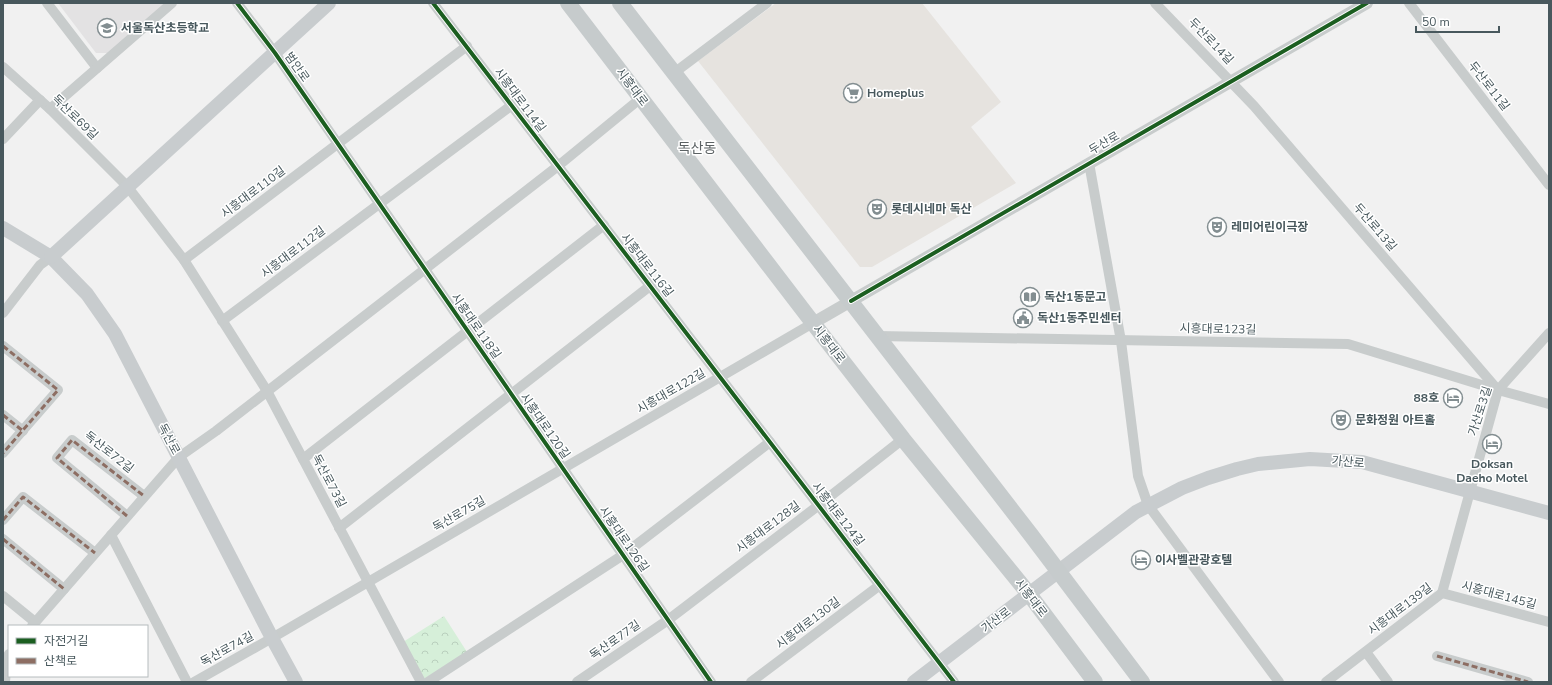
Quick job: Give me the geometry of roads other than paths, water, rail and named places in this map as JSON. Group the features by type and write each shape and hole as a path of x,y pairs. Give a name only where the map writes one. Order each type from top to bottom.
{"main road":[{"name":"범안로","path":"51,257 329,3"},
{"name":"시흥대로","path":"568,3 903,439 1029,594 1095,682"},
{"path":"620,3 851,301 1142,682"},
{"name":"독산로","path":"3,228 51,257 87,294 115,334 296,682"},
{"name":"가산로","path":"914,682 1136,512 1182,488 1237,469 1258,464 1310,459 1362,462 1549,512"}],"street":[{"path":"47,3 97,68"},
{"path":"50,109 172,3"},
{"name":"범안로","path":"237,3 275,52 338,144"},
{"path":"433,3 467,46"},
{"path":"674,73 767,3"},
{"name":"두산로14길","path":"1155,3 1232,81"},
{"name":"두산로","path":"813,323 1367,3"},
{"name":"두산로11길","path":"1409,3 1549,185"},
{"name":"시흥대로114길","path":"467,46 558,166"},
{"name":"시흥대로110길","path":"184,260 467,46"},
{"name":"독산로69길","path":"3,67 50,109 127,186"},
{"name":"두산로13길","path":"1232,81 1498,390"},
{"path":"3,596 34,624 179,457 216,431 558,166 641,98"},
{"path":"3,139 40,100"},
{"name":"시흥대로112길","path":"222,320 512,105"},
{"path":"338,144 425,269"},
{"name":"두산로","path":"1089,163 1121,341"},
{"name":"시흥대로116길","path":"558,166 721,377"},
{"path":"127,186 184,260"},
{"name":"시흥대로118길","path":"303,459 604,225"},
{"path":"3,313 40,265 51,257"},
{"name":"독산로73길","path":"184,260 267,391 368,582"},
{"name":"시흥대로118길","path":"425,269 511,394"},
{"name":"시흥대로120길","path":"339,528 650,286"},
{"name":"시흥대로122길","path":"563,469 813,323"},
{"name":"가산로3길","path":"1470,490 1498,390 1549,333"},
{"name":"시흥대로123길","path":"877,336 1348,344 1549,404"},
{"path":"1121,341 1138,476 1148,505 1279,682"},
{"path":"3,346 58,390 3,453"},
{"name":"시흥대로124길","path":"721,377 940,663"},
{"name":"시흥대로120길","path":"511,394 563,469"},
{"path":"3,415 23,431"},
{"name":"시흥대로128길","path":"668,620 903,439"},
{"name":"독산로72길","path":"127,516 57,458 72,440 144,496"},
{"name":"시흥대로126길","path":"428,682 623,555 770,442"},
{"name":"시흥대로126길","path":"563,469 668,620"},
{"name":"독산로75길","path":"272,638 563,469"},
{"name":"시흥대로139길","path":"1326,682 1442,594 1470,490"},
{"path":"3,520 23,497 95,553"},
{"path":"111,535 187,682"},
{"path":"3,539 64,589"},
{"path":"368,582 421,682"},
{"name":"시흥대로130길","path":"752,682 880,585"},
{"name":"시흥대로145길","path":"1442,594 1549,622"},
{"path":"668,620 711,682"},
{"name":"독산로77길","path":"577,682 668,620"},
{"name":"독산로74길","path":"194,682 272,638"},
{"path":"1366,652 1388,682"},
{"path":"5,682 8,656"},
{"path":"1437,656 1528,682"},
{"path":"940,663 954,682"}],"place":[{"name":"서울독산초등학교","path":"107,28"},
{"name":"Homeplus","path":"853,93"},
{"name":"롯데시네마 독산","path":"877,209"},
{"name":"레미어린이극장","path":"1217,227"},
{"name":"독산1동문고","path":"1030,297"},
{"name":"독산1동주민센터","path":"1023,318"},
{"name":"88호","path":"1453,398"},
{"name":"문화정원 아트홀","path":"1341,420"},
{"name":"Doksan Daeho Motel","path":"1492,444"},
{"name":"이사벨관광호텔","path":"1141,560"}],"district":[{"name":"독산동","path":"697,148"}]}
